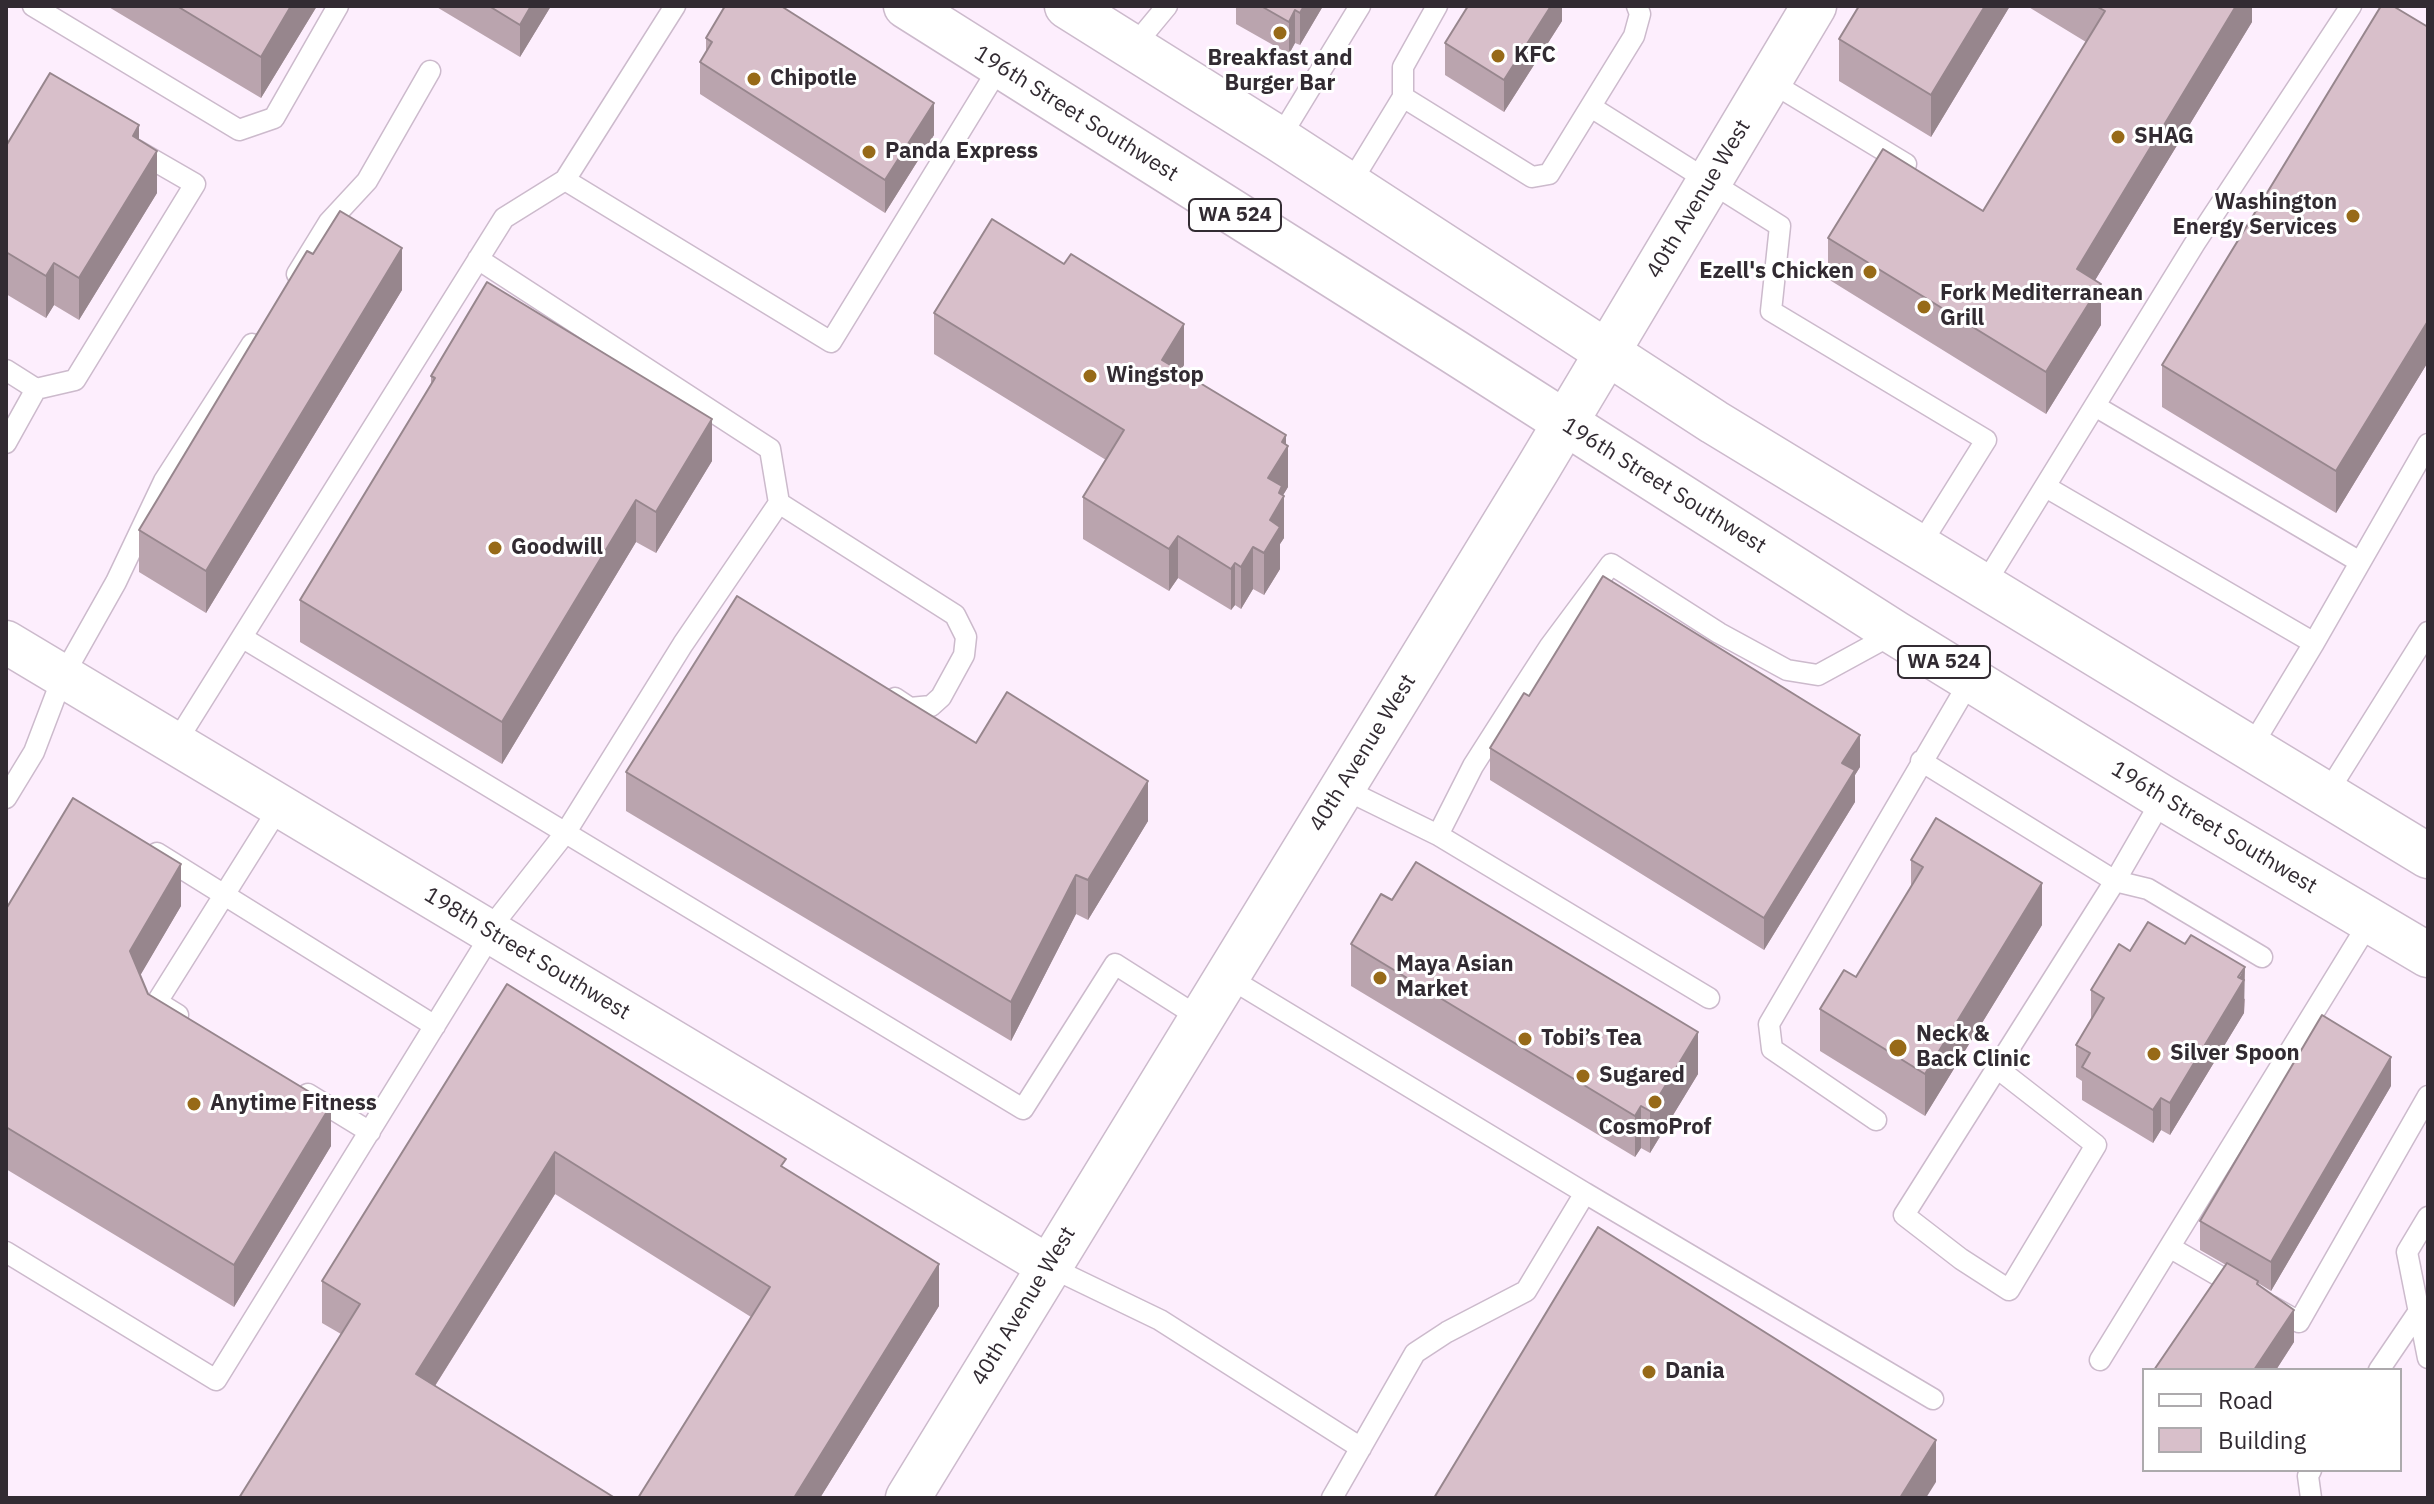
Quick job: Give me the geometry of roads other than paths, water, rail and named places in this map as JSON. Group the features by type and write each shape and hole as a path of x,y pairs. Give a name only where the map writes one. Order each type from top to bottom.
{"main road":[{"name":"196th Street Southwest","path":"906,6 1895,633 2163,798 2428,955"},
{"path":"1067,6 1350,184 1606,354 2428,856"},
{"name":"40th Avenue West","path":"908,1498 1565,423 1814,6"}],"street":[{"name":"198th Street Southwest","path":"6,642 1048,1266"}],"lane":[{"path":"33,6 239,130 274,118 338,6"},
{"path":"175,744 504,218 565,180 675,6"},
{"path":"1133,47 1167,6"},
{"path":"1279,139 1360,6"},
{"path":"1350,184 1403,97 1403,67 1437,6"},
{"path":"1403,97 1532,177 1549,174 1634,36 1640,14 1637,6"},
{"path":"1983,587 2195,243 2351,6"},
{"path":"565,180 831,342 1000,66"},
{"path":"288,287 329,222 367,181 430,71"},
{"path":"1769,81 1923,175"},
{"path":"1591,107 1780,226 1771,311 1986,440 1919,547"},
{"path":"6,370 36,389 75,380 195,184 118,140"},
{"path":"6,1252 216,1380 490,932 566,832 683,644 727,594 779,503 770,449 478,259"},
{"path":"6,798 34,752 63,676 116,582 164,481 263,326"},
{"path":"6,443 36,389"},
{"path":"2095,406 2360,562"},
{"path":"2250,749 2428,444"},
{"path":"2046,487 2314,643"},
{"path":"779,503 955,615 966,637 964,655 941,697 931,706 910,708 883,691"},
{"path":"1438,835 1473,766 1517,697 1550,646 1611,564 1719,633 1787,670 1818,675 1895,633"},
{"path":"2326,795 2428,632"},
{"path":"243,638 1023,1109 1115,964 1200,1018"},
{"path":"1876,1120 1772,1049 1769,1024 1971,679"},
{"path":"1921,761 2115,881 2148,889 2262,957"},
{"path":"1342,788 1438,835 1709,998"},
{"path":"1997,1068 2096,1145 2009,1290 1961,1259 1904,1215 2115,881 2163,798"},
{"path":"197,1026 157,1002 280,806"},
{"path":"135,839 435,1026"},
{"path":"2100,1360 2370,921"},
{"path":"1226,976 1933,1399"},
{"path":"290,1083 370,1132"},
{"path":"2171,1248 2299,1322 2428,1096"},
{"path":"1332,1498 1415,1353 1447,1332 1526,1291 1585,1193"},
{"path":"2428,1217 2407,1252 2428,1358"},
{"path":"1048,1266 1160,1320 1361,1448"},
{"path":"2380,1368 2419,1311"},
{"path":"2310,1472 2311,1498"}],"place":[{"name":"Breakfast and Burger Bar","path":"1280,33"},
{"name":"KFC","path":"1498,56"},
{"name":"Chipotle","path":"754,79"},
{"name":"SHAG","path":"2118,137"},
{"name":"Panda Express","path":"869,152"},
{"name":"Washington Energy Services","path":"2353,216"},
{"name":"Ezell's Chicken","path":"1870,272"},
{"name":"Fork Mediterranean Grill","path":"1924,307"},
{"name":"Wingstop","path":"1090,376"},
{"name":"Goodwill","path":"495,548"},
{"name":"Maya Asian Market","path":"1380,978"},
{"name":"Tobi’s Tea","path":"1525,1039"},
{"name":"Neck & Back Clinic","path":"1898,1048"},
{"name":"Silver Spoon","path":"2154,1054"},
{"name":"Sugared","path":"1583,1076"},
{"name":"CosmoProf","path":"1655,1102"},
{"name":"Anytime Fitness","path":"194,1104"},
{"name":"Dania","path":"1649,1372"}]}
